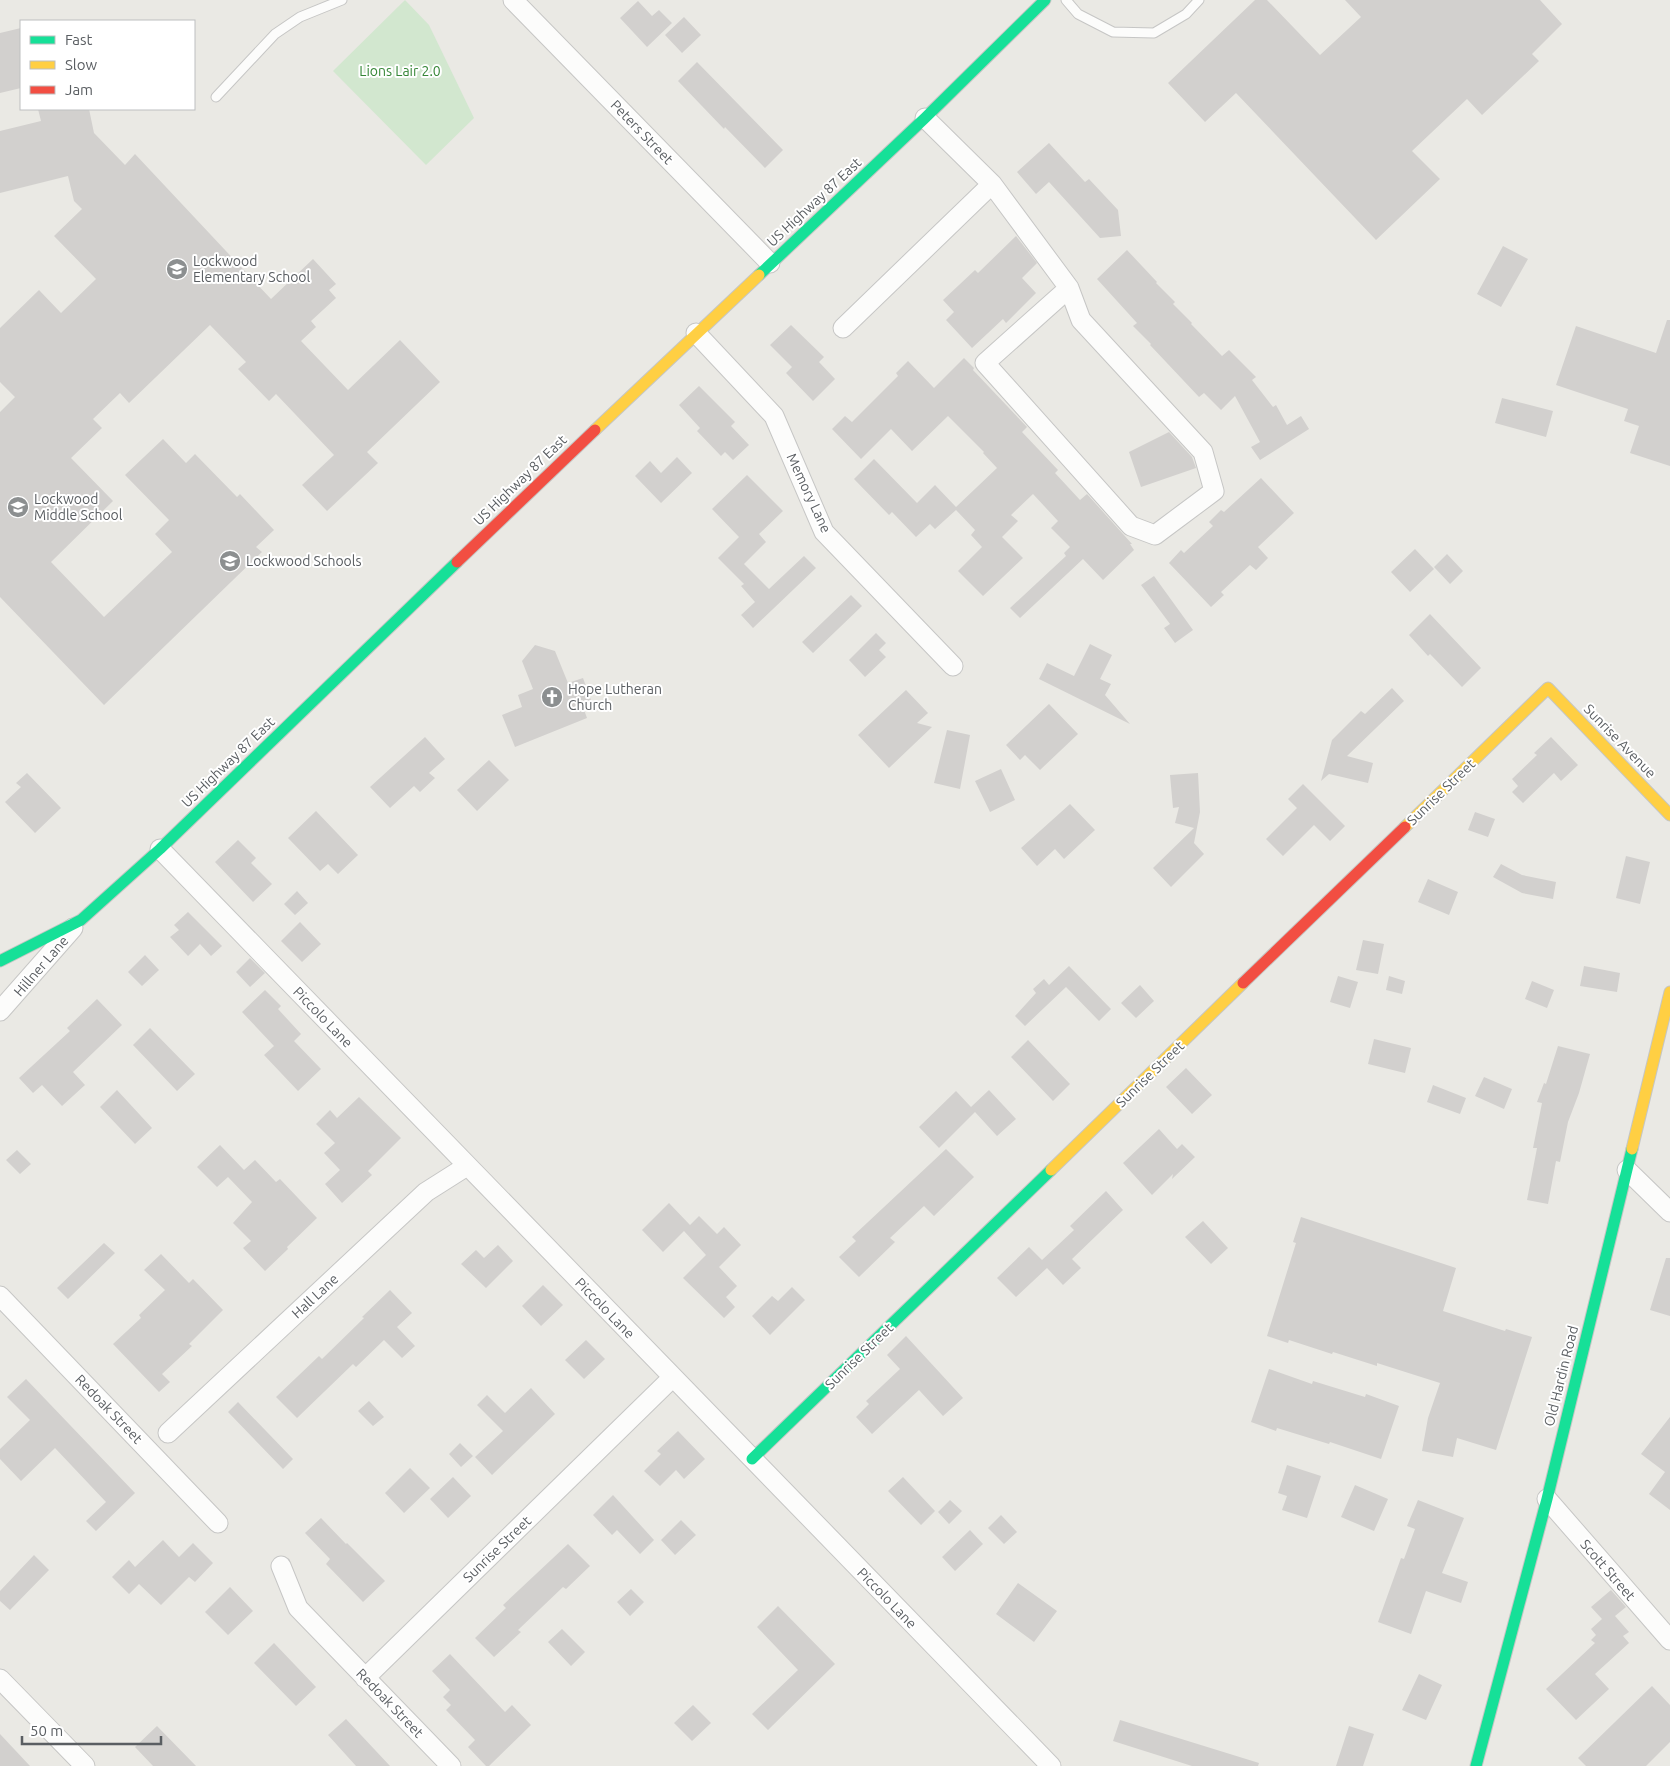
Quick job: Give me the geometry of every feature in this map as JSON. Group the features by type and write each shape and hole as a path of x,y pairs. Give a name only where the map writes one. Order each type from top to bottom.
{"street":[{"name":"Peters Street","path":"514,0 770,263"},
{"name":"US Highway 87 East","path":"0,961 81,920 160,849 524,497 925,118 1045,0"},
{"path":"925,118 992,184 1069,288 1081,320 1203,452 1214,492 1155,535 1131,526 985,363 1069,288"},
{"path":"843,328 992,184"},
{"name":"Memory Lane","path":"696,334 774,416 824,532 953,666"},
{"name":"Sunrise Avenue","path":"1548,688 1670,815"},
{"name":"Sunrise Street","path":"752,1459 1548,688"},
{"name":"Piccolo Lane","path":"160,849 1051,1766"},
{"name":"Hillner Lane","path":"0,1011 81,920"},
{"name":"Old Hardin Road","path":"1476,1766 1547,1499 1670,992"},
{"name":"Hall Lane","path":"168,1433 426,1192 467,1166"},
{"path":"1626,1170 1670,1212"},
{"name":"Redoak Street","path":"0,1296 218,1523"},
{"name":"Sunrise Street","path":"365,1678 673,1377"},
{"name":"Scott Street","path":"1547,1499 1670,1640"},
{"name":"Redoak Street","path":"281,1566 298,1608 451,1766"},
{"path":"0,1679 85,1766"}],"lane":[{"path":"216,97 275,34 300,17 342,0"},
{"path":"1066,0 1078,14 1113,32 1154,32 1186,14 1198,0"}],"green space":[{"name":"Lions Lair 2.0","path":"405,0 429,25 474,118 426,165 333,71"}],"building":[{"path":"1255,0 1267,0 1320,55 1361,17 1345,0 1540,0 1562,24 1532,54 1539,61 1482,115 1467,99 1412,151 1440,179 1376,240 1236,93 1205,122 1168,83"},
{"path":"638,1 652,16 659,10 672,23 647,47 620,18"},
{"path":"684,17 701,35 682,53 665,35"},
{"path":"20,28 20,88 0,93 0,33"},
{"path":"697,62 783,150 765,168 678,81"},
{"path":"38,110 89,110 94,133 125,165 135,154 271,299 313,259 336,284 329,290 336,298 311,321 316,327 301,341 348,390 400,340 440,382 367,452 378,463 327,511 302,485 334,455 276,394 269,401 238,369 246,362 210,325 129,403 120,393 93,419 102,428 71,458 113,501 51,562 104,617 172,552 155,534 169,520 125,475 163,439 186,463 195,454 237,497 240,494 274,530 256,547 262,552 104,705 0,597 0,412 15,397 0,382 0,328 39,290 61,313 96,279 54,236 82,209 74,201 68,176 0,193 0,131 41,121"},
{"path":"1049,143 1085,182 1089,179 1118,210 1121,236 1100,238 1049,182 1036,194 1017,172"},
{"path":"1016,236 1037,263 1022,278 1036,293 1006,323 1003,319 972,348 946,320 954,312 943,300 975,270 978,273"},
{"path":"1503,246 1528,259 1501,307 1477,294"},
{"path":"1127,250 1175,302 1173,304 1222,356 1229,350 1256,377 1252,380 1273,407 1276,405 1287,425 1301,416 1309,429 1260,460 1251,447 1260,442 1235,396 1221,410 1204,393 1199,397 1133,326 1137,323 1097,279"},
{"path":"1667,320 1670,320 1670,466 1630,453 1639,426 1624,421 1628,409 1556,385 1576,326 1656,353"},
{"path":"791,325 824,357 819,362 835,379 813,401 786,373 792,367 770,345"},
{"path":"964,358 1027,427 1022,432 1058,470 1055,473 1080,500 1087,494 1132,544 1130,544 1134,550 1103,580 1083,559 1020,618 1010,608 1066,556 1064,553 1070,547 1051,528 1058,521 1033,494 1011,515 1018,521 1002,537 1023,558 983,596 958,571 982,547 971,535 975,530 956,510 935,529 930,524 916,537 892,512 889,515 854,479 874,459 917,503 935,485 956,507 997,468 984,452 948,416 912,451 891,429 861,459 832,429 845,416 852,422 898,376 896,373 908,361 934,388"},
{"path":"699,386 735,422 731,426 749,445 733,460 725,452 721,456 697,431 700,428 679,405"},
{"path":"1502,398 1553,411 1546,437 1495,423"},
{"path":"1169,432 1192,457 1196,468 1141,487 1129,452"},
{"path":"677,457 692,473 661,503 635,476 650,461 661,473"},
{"path":"747,475 783,511 759,534 766,542 744,564 769,589 804,556 816,568 753,628 741,615 755,602 741,586 744,584 718,558 739,537 712,509"},
{"path":"1261,478 1294,513 1258,547 1268,558 1256,570 1250,565 1221,592 1224,595 1211,607 1169,563 1181,550 1184,553 1213,526 1209,522 1221,510 1224,512"},
{"path":"1415,549 1434,569 1410,592 1391,572"},
{"path":"1447,554 1463,571 1450,584 1434,567"},
{"path":"1154,576 1193,630 1175,643 1164,628 1170,624 1141,585"},
{"path":"851,595 862,606 813,653 802,642"},
{"path":"1430,614 1481,668 1462,687 1430,654 1428,656 1409,635"},
{"path":"876,633 886,643 879,650 886,657 865,677 849,660"},
{"path":"1090,644 1112,655 1100,679 1111,684 1105,695 1130,724 1039,679 1047,663 1074,676"},
{"path":"535,645 555,651 568,683 583,678 592,703 583,707 587,718 515,747 502,715 522,707 518,695 533,689 522,661"},
{"path":"1392,688 1404,701 1347,756 1373,763 1368,783 1329,774 1321,781 1332,740 1361,711 1365,714"},
{"path":"906,690 928,713 917,723 932,727 889,768 858,735"},
{"path":"1049,704 1078,734 1040,770 1025,755 1020,760 1006,745"},
{"path":"947,730 970,735 960,789 934,783"},
{"path":"425,737 445,759 429,773 435,778 420,792 414,786 390,808 370,787"},
{"path":"1551,737 1578,765 1561,781 1554,773 1523,803 1512,792 1518,786 1512,779 1537,755 1534,753"},
{"path":"489,760 509,780 477,811 457,790"},
{"path":"1001,769 1015,800 990,812 975,781"},
{"path":"27,773 61,808 35,833 5,802 21,787 16,783"},
{"path":"1198,773 1200,812 1194,843 1204,854 1171,887 1153,868 1194,828 1175,823 1179,807 1173,808 1170,775"},
{"path":"1303,784 1345,826 1330,841 1314,825 1283,856 1266,839 1297,808 1288,799"},
{"path":"1070,804 1095,830 1064,859 1055,849 1037,866 1021,848"},
{"path":"316,811 358,855 338,874 328,864 320,871 288,838"},
{"path":"1475,812 1495,819 1488,837 1468,830"},
{"path":"238,840 256,858 251,863 272,884 253,902 215,862"},
{"path":"1626,856 1650,862 1640,904 1616,898"},
{"path":"1501,864 1522,875 1556,882 1553,899 1522,893 1493,877"},
{"path":"1428,879 1458,892 1449,915 1418,902"},
{"path":"297,891 308,903 295,915 284,904"},
{"path":"188,912 222,946 211,956 200,944 188,956 170,937 179,930 174,925"},
{"path":"300,922 321,944 302,962 281,941"},
{"path":"1363,940 1384,944 1378,974 1356,970"},
{"path":"145,955 159,970 142,986 128,972"},
{"path":"250,958 265,973 250,987 236,972"},
{"path":"1069,966 1111,1009 1099,1021 1066,987 1025,1026 1015,1016 1036,993 1033,989 1044,979 1049,985"},
{"path":"1584,966 1620,973 1617,992 1580,986"},
{"path":"1338,976 1358,982 1350,1008 1330,1002"},
{"path":"1389,976 1405,981 1402,994 1386,990"},
{"path":"1532,981 1554,990 1547,1008 1525,999"},
{"path":"1140,985 1154,1001 1136,1018 1121,1003"},
{"path":"265,990 281,1006 278,1009 301,1034 294,1041 321,1069 298,1091 264,1055 274,1046 242,1012"},
{"path":"97,999 122,1025 73,1072 85,1085 62,1106 42,1085 33,1093 19,1078 70,1031 67,1028"},
{"path":"150,1028 195,1074 177,1091 133,1045"},
{"path":"1374,1039 1411,1048 1405,1073 1368,1064"},
{"path":"1028,1040 1070,1084 1053,1101 1011,1057"},
{"path":"1558,1046 1590,1054 1579,1093 1568,1122 1560,1162 1556,1161 1548,1204 1527,1200 1537,1148 1533,1148 1542,1103 1537,1102 1544,1083 1546,1084"},
{"path":"1186,1068 1212,1095 1192,1114 1166,1087"},
{"path":"1484,1077 1512,1089 1504,1109 1475,1096"},
{"path":"1433,1085 1466,1098 1460,1114 1427,1102"},
{"path":"117,1090 152,1128 135,1144 100,1107"},
{"path":"989,1090 1016,1119 997,1136 975,1112 939,1148 919,1127 956,1091 971,1107"},
{"path":"359,1097 401,1138 368,1171 372,1175 342,1203 325,1184 340,1170 324,1153 335,1143 316,1124 330,1110 337,1118"},
{"path":"1159,1129 1177,1149 1182,1144 1195,1157 1172,1179 1173,1174 1152,1195 1123,1163"},
{"path":"220,1145 244,1170 255,1160 276,1182 280,1179 317,1218 265,1271 243,1248 251,1241 233,1223 252,1202 228,1177 217,1187 197,1167"},
{"path":"946,1149 974,1177 934,1216 924,1206 890,1238 895,1242 859,1277 839,1257 856,1241 852,1237"},
{"path":"17,1150 31,1164 20,1174 6,1160"},
{"path":"1106,1191 1123,1210 1072,1259 1081,1268 1063,1285 1047,1268 1016,1297 997,1278 1029,1247 1042,1260 1074,1230 1070,1226"},
{"path":"669,1203 690,1225 699,1216 717,1234 724,1227 741,1245 719,1267 737,1286 726,1297 735,1307 724,1318 683,1278 706,1255 684,1231 663,1252 642,1230"},
{"path":"1301,1217 1456,1268 1443,1311 1505,1331 1506,1329 1532,1337 1496,1450 1457,1438 1453,1457 1422,1451 1428,1418 1440,1383 1377,1363 1377,1366 1289,1340 1288,1343 1267,1336 1296,1243 1293,1242"},
{"path":"1203,1221 1228,1248 1211,1264 1185,1237"},
{"path":"104,1243 115,1253 68,1299 57,1288"},
{"path":"498,1245 513,1261 486,1288 461,1264 476,1250 484,1258"},
{"path":"161,1254 189,1283 193,1279 223,1310 189,1344 192,1346 162,1374 170,1382 159,1392 113,1344 141,1318 139,1315 165,1290 144,1270"},
{"path":"1666,1258 1670,1258 1670,1316 1650,1310"},
{"path":"543,1285 563,1305 541,1326 522,1306"},
{"path":"792,1287 805,1300 770,1335 752,1316 772,1296 778,1301"},
{"path":"390,1290 412,1313 397,1327 415,1346 402,1358 384,1340 356,1367 353,1364 297,1418 276,1397 319,1356 322,1359"},
{"path":"906,1336 963,1398 943,1416 919,1390 872,1434 856,1417 869,1404 866,1401 900,1369 887,1355"},
{"path":"586,1340 605,1359 584,1379 565,1360"},
{"path":"1269,1369 1312,1384 1313,1381 1365,1397 1366,1394 1399,1406 1381,1459 1330,1442 1329,1444 1277,1428 1276,1431 1251,1422"},
{"path":"26,1379 135,1493 96,1531 86,1521 106,1502 55,1448 21,1481 0,1459 0,1449 30,1420 7,1397"},
{"path":"531,1388 555,1414 492,1475 475,1457 503,1431 477,1405 487,1395 505,1413"},
{"path":"369,1401 384,1417 373,1426 358,1411"},
{"path":"238,1402 293,1459 283,1469 228,1412"},
{"path":"1670,1417 1670,1510 1649,1494 1665,1472 1641,1454"},
{"path":"678,1431 705,1459 684,1479 676,1470 660,1486 644,1471 661,1454 657,1451"},
{"path":"460,1443 473,1456 461,1467 449,1454"},
{"path":"1287,1465 1321,1476 1307,1518 1282,1510 1287,1496 1278,1493"},
{"path":"410,1468 430,1488 404,1513 385,1493"},
{"path":"453,1477 471,1496 448,1518 430,1499"},
{"path":"903,1477 935,1511 921,1525 888,1491"},
{"path":"1355,1485 1388,1499 1374,1531 1341,1517"},
{"path":"613,1495 654,1540 640,1554 617,1530 612,1535 593,1515"},
{"path":"950,1500 962,1511 949,1524 938,1512"},
{"path":"1418,1500 1464,1518 1442,1573 1468,1582 1461,1603 1426,1591 1411,1634 1378,1622 1401,1558 1404,1559 1415,1529 1407,1526"},
{"path":"1001,1515 1017,1532 1004,1544 988,1528"},
{"path":"321,1518 385,1581 363,1602 326,1564 330,1559 305,1533"},
{"path":"681,1520 696,1535 675,1555 661,1540"},
{"path":"970,1530 983,1544 955,1571 942,1557"},
{"path":"163,1540 179,1557 193,1543 213,1563 195,1582 189,1577 161,1605 139,1584 129,1594 112,1577 129,1560 135,1567"},
{"path":"568,1544 590,1566 566,1589 563,1587 518,1630 521,1632 494,1657 475,1638 506,1608 503,1605"},
{"path":"34,1555 49,1570 10,1610 0,1601 0,1591"},
{"path":"1018,1583 1057,1611 1034,1642 996,1614"},
{"path":"230,1587 253,1611 228,1635 205,1612"},
{"path":"631,1589 644,1602 630,1616 617,1602"},
{"path":"1611,1590 1626,1607 1615,1616 1629,1632 1623,1636 1629,1643 1595,1674 1609,1689 1576,1720 1546,1689 1595,1643 1591,1640 1596,1635 1591,1629 1602,1619 1591,1607"},
{"path":"778,1606 835,1664 768,1730 752,1714 798,1670 757,1627"},
{"path":"562,1629 585,1652 571,1666 548,1642"},
{"path":"274,1643 316,1687 296,1706 254,1663"},
{"path":"450,1654 505,1712 512,1705 531,1725 489,1766 486,1766 468,1747 475,1740 446,1710 451,1705 443,1697 450,1690 432,1671"},
{"path":"1419,1674 1442,1685 1426,1720 1402,1710"},
{"path":"1652,1686 1670,1705 1670,1742 1646,1766 1586,1766 1578,1758"},
{"path":"693,1705 711,1723 692,1741 674,1723"},
{"path":"346,1719 390,1766 356,1766 328,1735"},
{"path":"1120,1720 1259,1763 1258,1766 1192,1766 1113,1741"},
{"path":"157,1726 196,1766 153,1766 135,1747"},
{"path":"1349,1726 1374,1734 1363,1766 1336,1766"},
{"path":"0,1734 30,1766 0,1766"}],"traffic: fast":[{"path":"759,275 925,118 1045,0"},
{"path":"0,961 81,920 160,849 457,562"},
{"path":"1476,1766 1547,1499 1632,1149"},
{"path":"752,1459 1051,1170"}],"traffic: slow":[{"path":"595,430 759,275"},
{"path":"1405,827 1548,688 1670,815"},
{"path":"1051,1170 1243,983"},
{"path":"1632,1149 1670,992"}],"traffic: jam":[{"path":"457,562 595,430"},
{"path":"1243,983 1405,827"}],"place":[{"name":"Lockwood Elementary School","path":"177,269"},
{"name":"Lockwood Middle School","path":"18,507"},
{"name":"Lockwood Schools","path":"230,561"},
{"name":"Hope Lutheran Church","path":"552,697"}]}
